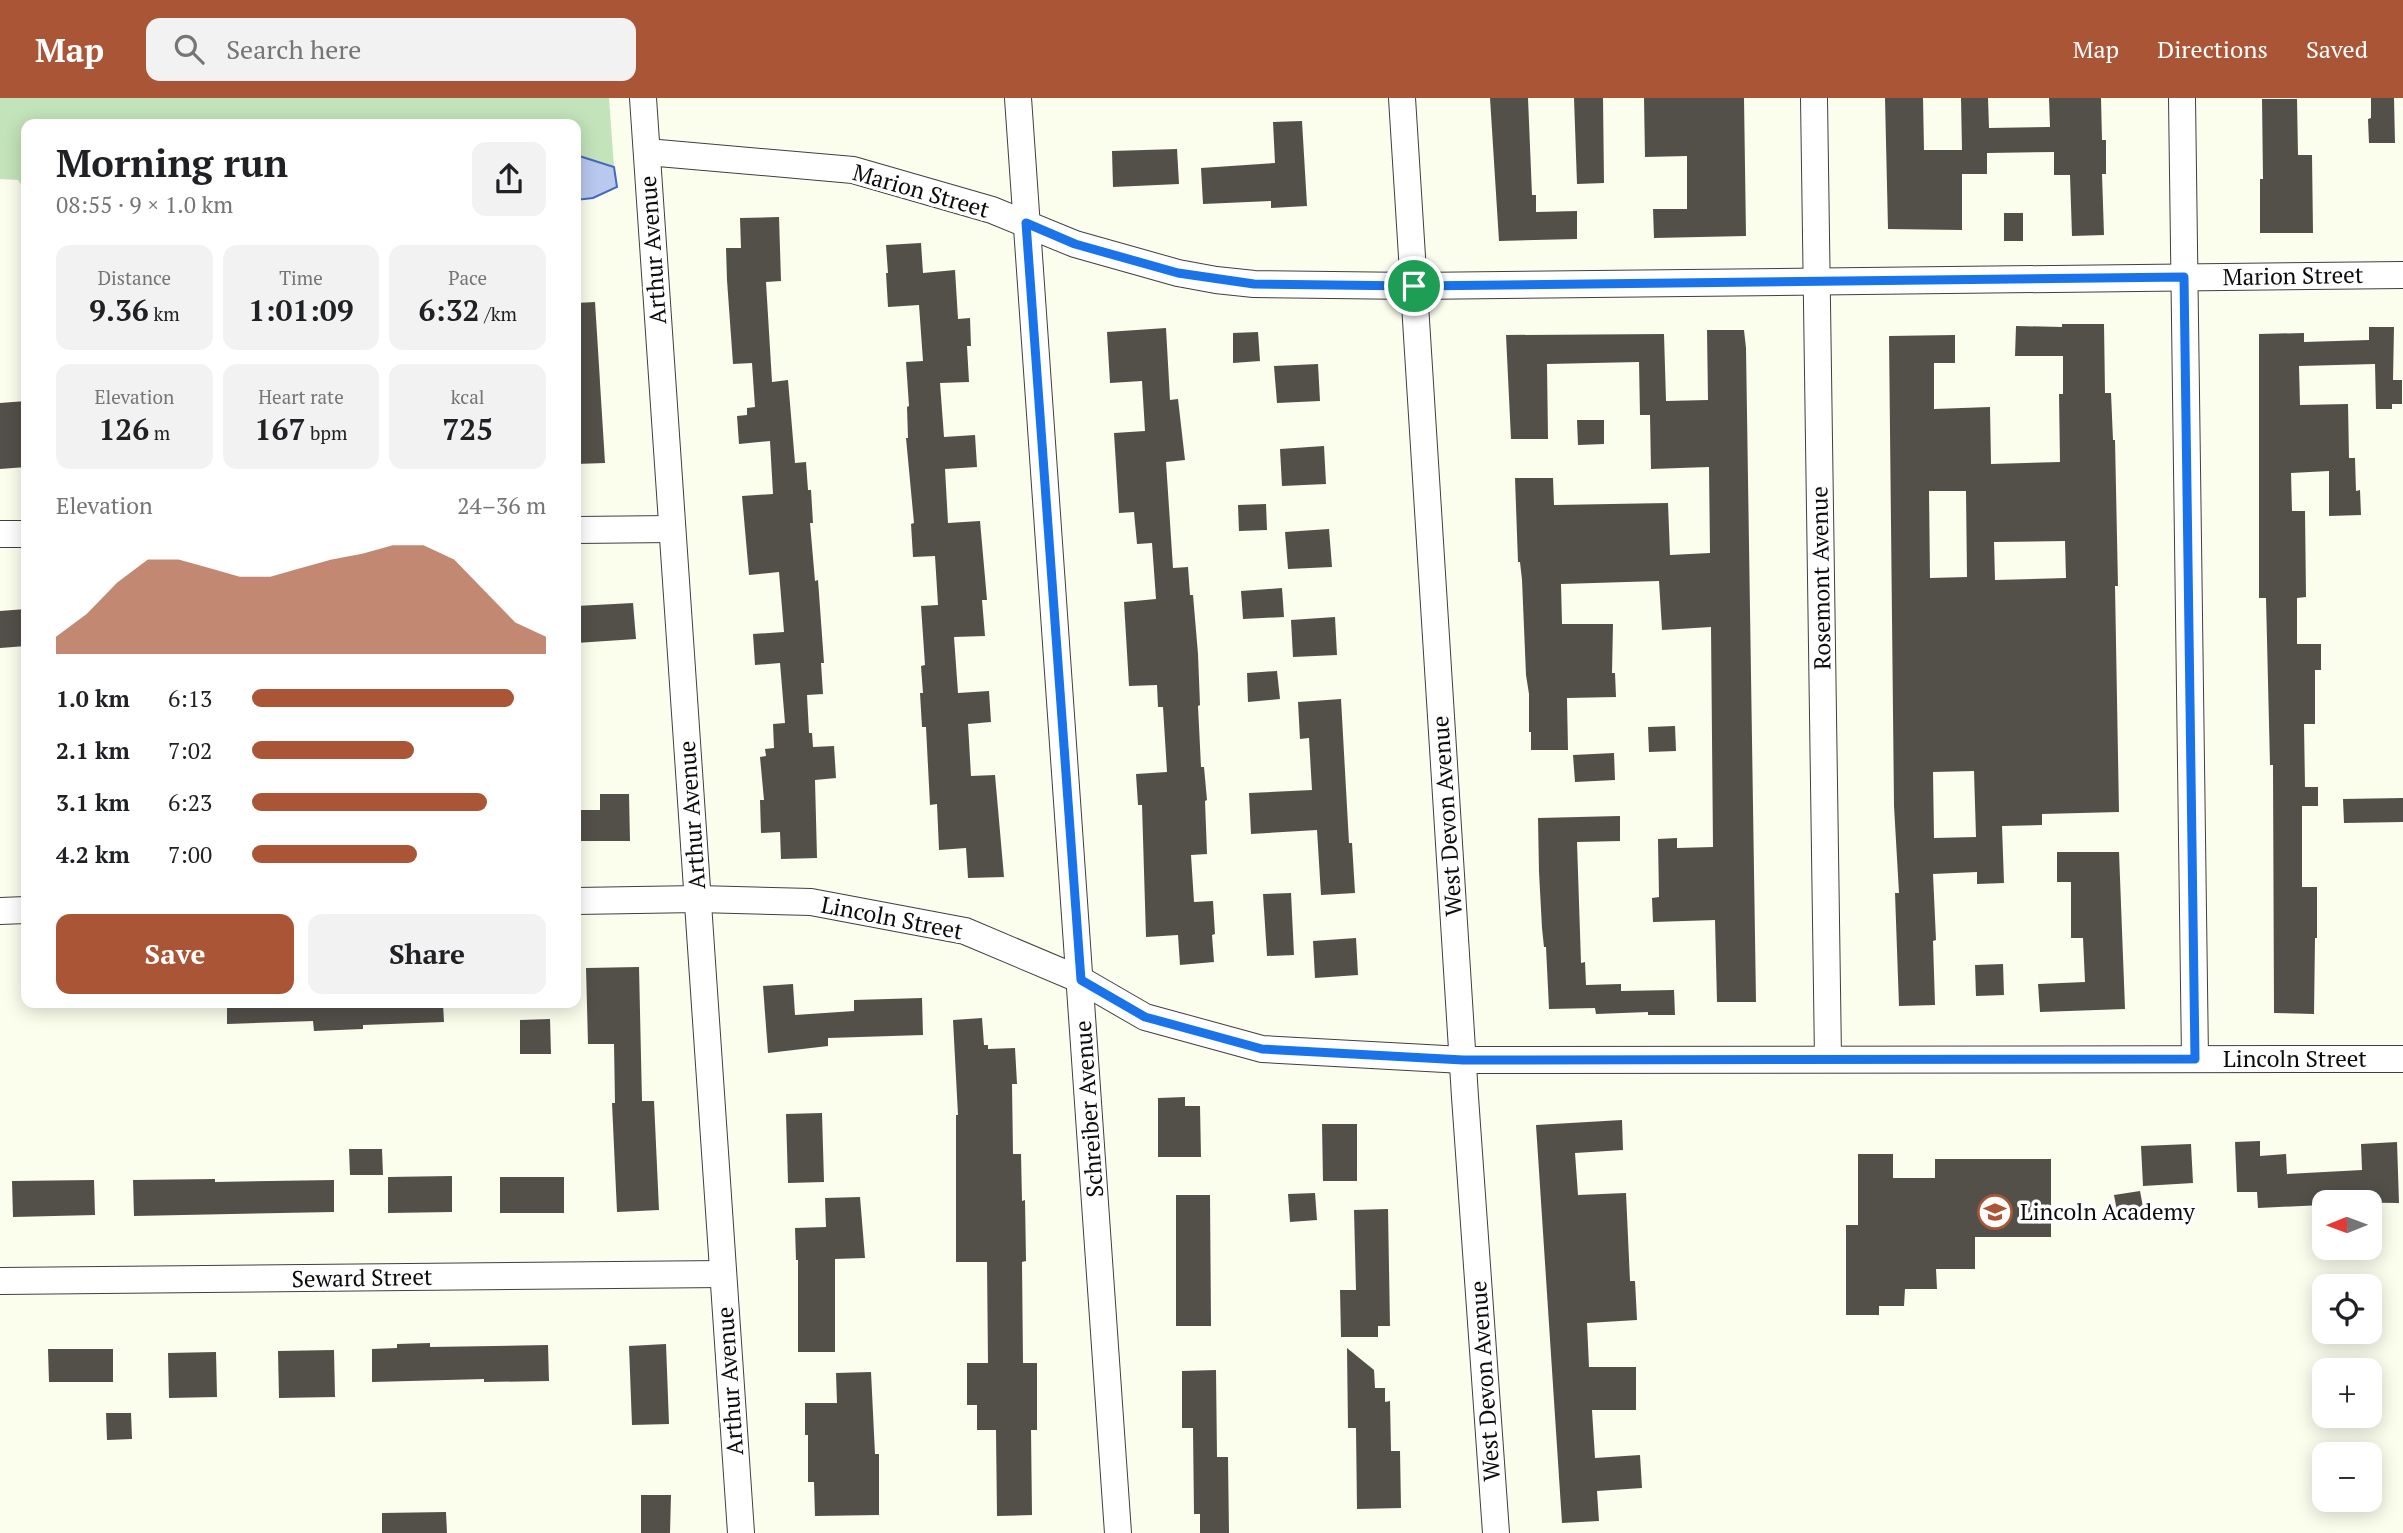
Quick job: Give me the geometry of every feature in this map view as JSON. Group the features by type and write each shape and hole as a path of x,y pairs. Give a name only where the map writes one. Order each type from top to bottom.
{"street":[{"name":"Arthur Avenue","path":"643,98 741,1533"},
{"name":"Schreiber Avenue","path":"1018,98 1118,1533"},
{"name":"West Devon Avenue","path":"1402,98 1496,1533"},
{"name":"Rosemont Avenue","path":"1814,98 1828,1058"},
{"path":"2182,98 2195,1059"},
{"name":"Marion Street","path":"647,152 853,170 992,210 1075,244 1178,273 1254,284 1414,286 2403,275"},
{"path":"581,530 672,529"},
{"path":"0,534 21,534"},
{"name":"Lincoln Street","path":"581,901 698,899 811,902 965,931 1081,980 1145,1017 1262,1049 1463,1060 2403,1059"},
{"path":"0,911 21,910"},
{"name":"Seward Street","path":"0,1281 723,1274"}],"green space":[{"path":"0,98 609,98 614,167 581,157 581,119 21,119 21,184 18,180 0,179"}],"water":[{"path":"581,157 614,167 617,187 593,198 581,199"}],"building":[{"path":"1490,98 1528,98 1532,195 1536,195 1536,212 1577,211 1577,239 1499,241"},
{"path":"1574,98 1603,98 1604,183 1577,184"},
{"path":"1644,98 1744,98 1746,236 1654,238 1653,209 1687,209 1687,156 1645,157"},
{"path":"1885,98 1923,98 1924,150 1962,150 1961,98 1988,98 1989,128 2050,127 2049,98 2101,98 2102,140 2106,140 2106,174 2102,174 2104,235 2072,236 2070,175 2054,175 2054,152 1987,153 1987,174 1962,174 1962,230 1888,229"},
{"path":"2371,98 2394,98 2395,143 2369,143"},
{"path":"2262,99 2297,99 2298,155 2312,155 2313,233 2260,233 2260,179 2263,179"},
{"path":"1302,121 1307,206 1271,208 1271,201 1203,204 1201,168 1275,163 1273,122"},
{"path":"1177,149 1179,184 1113,187 1112,151"},
{"path":"2004,213 2023,213 2023,241 2004,241"},
{"path":"779,217 781,281 766,282 772,382 788,380 795,463 806,462 808,490 811,490 813,523 810,523 815,581 818,580 824,663 821,663 823,694 807,695 809,733 812,733 813,747 834,746 836,778 815,780 817,858 781,859 780,832 761,833 760,800 764,800 760,757 766,756 765,749 774,748 773,724 785,723 780,663 755,665 753,634 784,632 779,572 749,575 742,496 773,494 770,441 739,444 737,416 747,415 747,408 755,407 752,363 733,364 727,280 726,248 741,248 740,218"},
{"path":"921,243 923,273 955,270 958,319 970,318 971,346 967,346 969,382 940,383 944,437 975,435 977,467 945,469 948,523 980,521 987,600 982,600 985,636 954,637 958,693 989,691 991,722 968,724 971,776 995,775 1004,877 968,878 966,848 939,850 937,804 930,805 926,727 922,727 920,693 923,693 921,666 925,665 921,606 938,605 935,556 913,557 911,524 914,523 906,438 909,406 906,362 923,361 919,305 888,307 886,273 886,245"},
{"path":"595,302 605,463 581,464 581,303"},
{"path":"2062,324 2104,324 2105,393 2111,393 2115,440 2119,812 2042,814 2042,825 2002,826 2004,883 1977,884 1977,872 1933,874 1935,1005 1899,1006 1895,893 1899,893 1894,806 1889,336 1955,335 1955,363 1934,363 1934,409 1990,407 1991,464 2060,462 2059,394 2063,394 2063,356 2015,356 2016,326 2062,327","holes":["1929,491 1966,491 1967,577 1930,578","2065,541 2066,578 1995,580 1994,542","1974,771 1976,837 1934,838 1933,772"]},
{"path":"2369,327 2394,327 2393,380 2402,380 2402,404 2392,404 2392,409 2376,409 2375,364 2299,366 2300,405 2348,404 2349,458 2355,458 2356,491 2360,490 2361,515 2329,516 2329,471 2291,473 2292,511 2305,511 2306,597 2297,598 2297,644 2321,644 2321,670 2315,670 2315,724 2304,724 2305,787 2318,787 2318,806 2302,806 2302,887 2317,887 2317,938 2314,1014 2274,1013 2273,765 2270,765 2266,598 2259,598 2259,334 2304,333 2304,342 2369,340"},
{"path":"1166,328 1170,400 1178,399 1185,460 1166,462 1173,568 1188,567 1190,595 1193,595 1198,654 1201,767 1204,767 1207,800 1207,854 1191,855 1194,902 1213,901 1215,934 1212,935 1214,962 1180,965 1178,935 1146,937 1142,805 1138,805 1136,774 1167,772 1163,707 1158,707 1157,685 1129,686 1124,602 1156,599 1152,543 1137,544 1134,512 1119,513 1114,433 1145,431 1142,381 1110,383 1107,332"},
{"path":"1707,330 1744,330 1746,348 1756,1002 1717,1002 1715,920 1653,922 1652,898 1659,897 1658,839 1677,838 1677,848 1713,847 1711,627 1662,630 1659,581 1561,584 1562,624 1613,624 1612,673 1615,673 1616,697 1567,698 1568,750 1531,750 1529,732 1515,478 1553,478 1554,505 1668,503 1670,555 1710,553 1709,467 1651,469 1650,415 1640,415 1639,362 1547,364 1548,439 1511,439 1506,335 1664,334 1666,401 1708,400"},
{"path":"1258,332 1260,361 1233,363 1233,333"},
{"path":"1318,364 1320,401 1277,403 1274,366"},
{"path":"21,401 21,467 0,469 0,403"},
{"path":"1577,420 1604,420 1604,444 1578,445"},
{"path":"1324,446 1326,484 1282,486 1280,449"},
{"path":"1266,504 1267,530 1239,531 1238,505"},
{"path":"1329,529 1332,567 1288,569 1285,532"},
{"path":"1282,588 1284,617 1243,619 1241,591"},
{"path":"633,603 636,639 581,643 581,606"},
{"path":"21,609 21,646 0,648 0,611"},
{"path":"1335,617 1337,655 1293,657 1291,620"},
{"path":"1277,671 1280,699 1248,702 1247,673"},
{"path":"1341,699 1349,843 1352,843 1355,893 1321,895 1317,830 1251,834 1249,793 1312,790 1309,738 1300,739 1298,702"},
{"path":"1675,726 1676,751 1649,752 1648,727"},
{"path":"1614,753 1615,780 1575,782 1573,755"},
{"path":"600,794 629,794 630,841 581,841 581,810 600,810"},
{"path":"2403,798 2403,822 2344,823 2343,799"},
{"path":"1620,816 1620,841 1577,842 1581,963 1585,962 1586,985 1621,984 1621,991 1674,990 1675,1015 1648,1015 1648,1012 1596,1014 1595,1008 1549,1009 1546,947 1542,928 1538,818"},
{"path":"2057,852 2119,852 2125,1009 2040,1012 2038,984 2085,982 2083,938 2071,938 2071,882 2057,882"},
{"path":"1291,893 1294,955 1267,956 1263,894"},
{"path":"1356,938 1358,975 1315,978 1313,941"},
{"path":"2003,964 2004,995 1976,996 1975,965"},
{"path":"639,967 642,1101 654,1101 659,1210 617,1212 612,1103 615,1103 614,1044 588,1044 586,968"},
{"path":"793,984 795,1015 854,1011 854,1000 922,998 923,1035 828,1038 828,1046 768,1053 763,986"},
{"path":"227,1008 443,1008 444,1022 363,1025 363,1029 314,1031 313,1021 227,1024"},
{"path":"982,1018 984,1045 988,1045 988,1049 1015,1048 1017,1084 1012,1084 1013,1154 1021,1154 1022,1201 1025,1200 1026,1261 1022,1262 1023,1363 1037,1363 1037,1430 1031,1430 1032,1515 997,1516 996,1430 977,1430 977,1405 967,1405 967,1363 988,1363 987,1262 956,1262 958,1115 953,1020"},
{"path":"550,1019 551,1054 520,1054 520,1020"},
{"path":"1185,1097 1185,1106 1200,1106 1201,1157 1158,1157 1158,1098"},
{"path":"822,1113 824,1182 788,1183 786,1114"},
{"path":"1622,1120 1623,1150 1575,1153 1578,1195 1626,1193 1630,1281 1635,1281 1637,1320 1587,1323 1589,1367 1636,1367 1636,1410 1592,1410 1595,1458 1640,1455 1642,1488 1597,1491 1599,1521 1562,1523 1536,1125"},
{"path":"1322,1124 1357,1124 1357,1181 1323,1181"},
{"path":"2260,1141 2260,1156 2286,1154 2287,1174 2362,1170 2361,1144 2397,1142 2399,1203 2382,1203 2382,1190 2312,1190 2312,1206 2258,1208 2257,1192 2237,1192 2235,1142"},
{"path":"2191,1144 2193,1183 2143,1186 2141,1146"},
{"path":"349,1149 382,1149 383,1175 350,1175"},
{"path":"1858,1154 1893,1154 1893,1178 1935,1178 1935,1159 2051,1159 2051,1237 1975,1237 1975,1269 1936,1269 1937,1289 1905,1289 1904,1306 1879,1306 1879,1315 1846,1315 1846,1225 1858,1225"},
{"path":"452,1176 452,1212 388,1213 388,1177"},
{"path":"500,1177 564,1177 564,1213 500,1213"},
{"path":"215,1179 215,1182 334,1180 334,1212 134,1216 133,1180"},
{"path":"94,1180 95,1215 13,1217 12,1181"},
{"path":"2140,1191 2145,1218 2119,1222 2114,1195"},
{"path":"1315,1193 1317,1220 1290,1222 1288,1194"},
{"path":"1176,1195 1210,1195 1211,1326 1176,1326"},
{"path":"860,1197 865,1258 835,1259 835,1352 798,1352 798,1260 795,1228 826,1227 825,1198"},
{"path":"1388,1209 1390,1326 1378,1326 1378,1337 1341,1337 1340,1290 1356,1290 1354,1210"},
{"path":"430,1343 430,1347 548,1345 549,1381 484,1382 484,1379 372,1382 372,1349 397,1348 397,1344"},
{"path":"666,1344 669,1424 632,1425 629,1346"},
{"path":"1347,1348 1374,1370 1375,1388 1385,1388 1385,1402 1390,1401 1391,1451 1400,1451 1401,1508 1357,1509 1356,1428 1348,1428"},
{"path":"48,1349 113,1349 113,1382 49,1382"},
{"path":"334,1350 335,1397 279,1398 278,1351"},
{"path":"216,1352 217,1397 169,1398 168,1353"},
{"path":"1216,1370 1217,1457 1228,1457 1229,1533 1200,1533 1200,1514 1194,1514 1193,1428 1182,1428 1182,1371"},
{"path":"871,1372 875,1454 879,1454 879,1515 815,1516 814,1482 808,1482 805,1403 837,1403 836,1373"},
{"path":"106,1413 131,1413 132,1439 107,1440"},
{"path":"641,1495 671,1495 670,1533 641,1533"},
{"path":"446,1512 447,1533 382,1533 382,1513"}],"place":[{"name":"Lincoln Academy","path":"1995,1212"}],"route":[{"path":"1026,223 1075,244 1178,273 1216,280 1254,284 1414,286 2184,277 2195,1059 1463,1060 1262,1049 1145,1017 1081,980 1026,223"}]}
